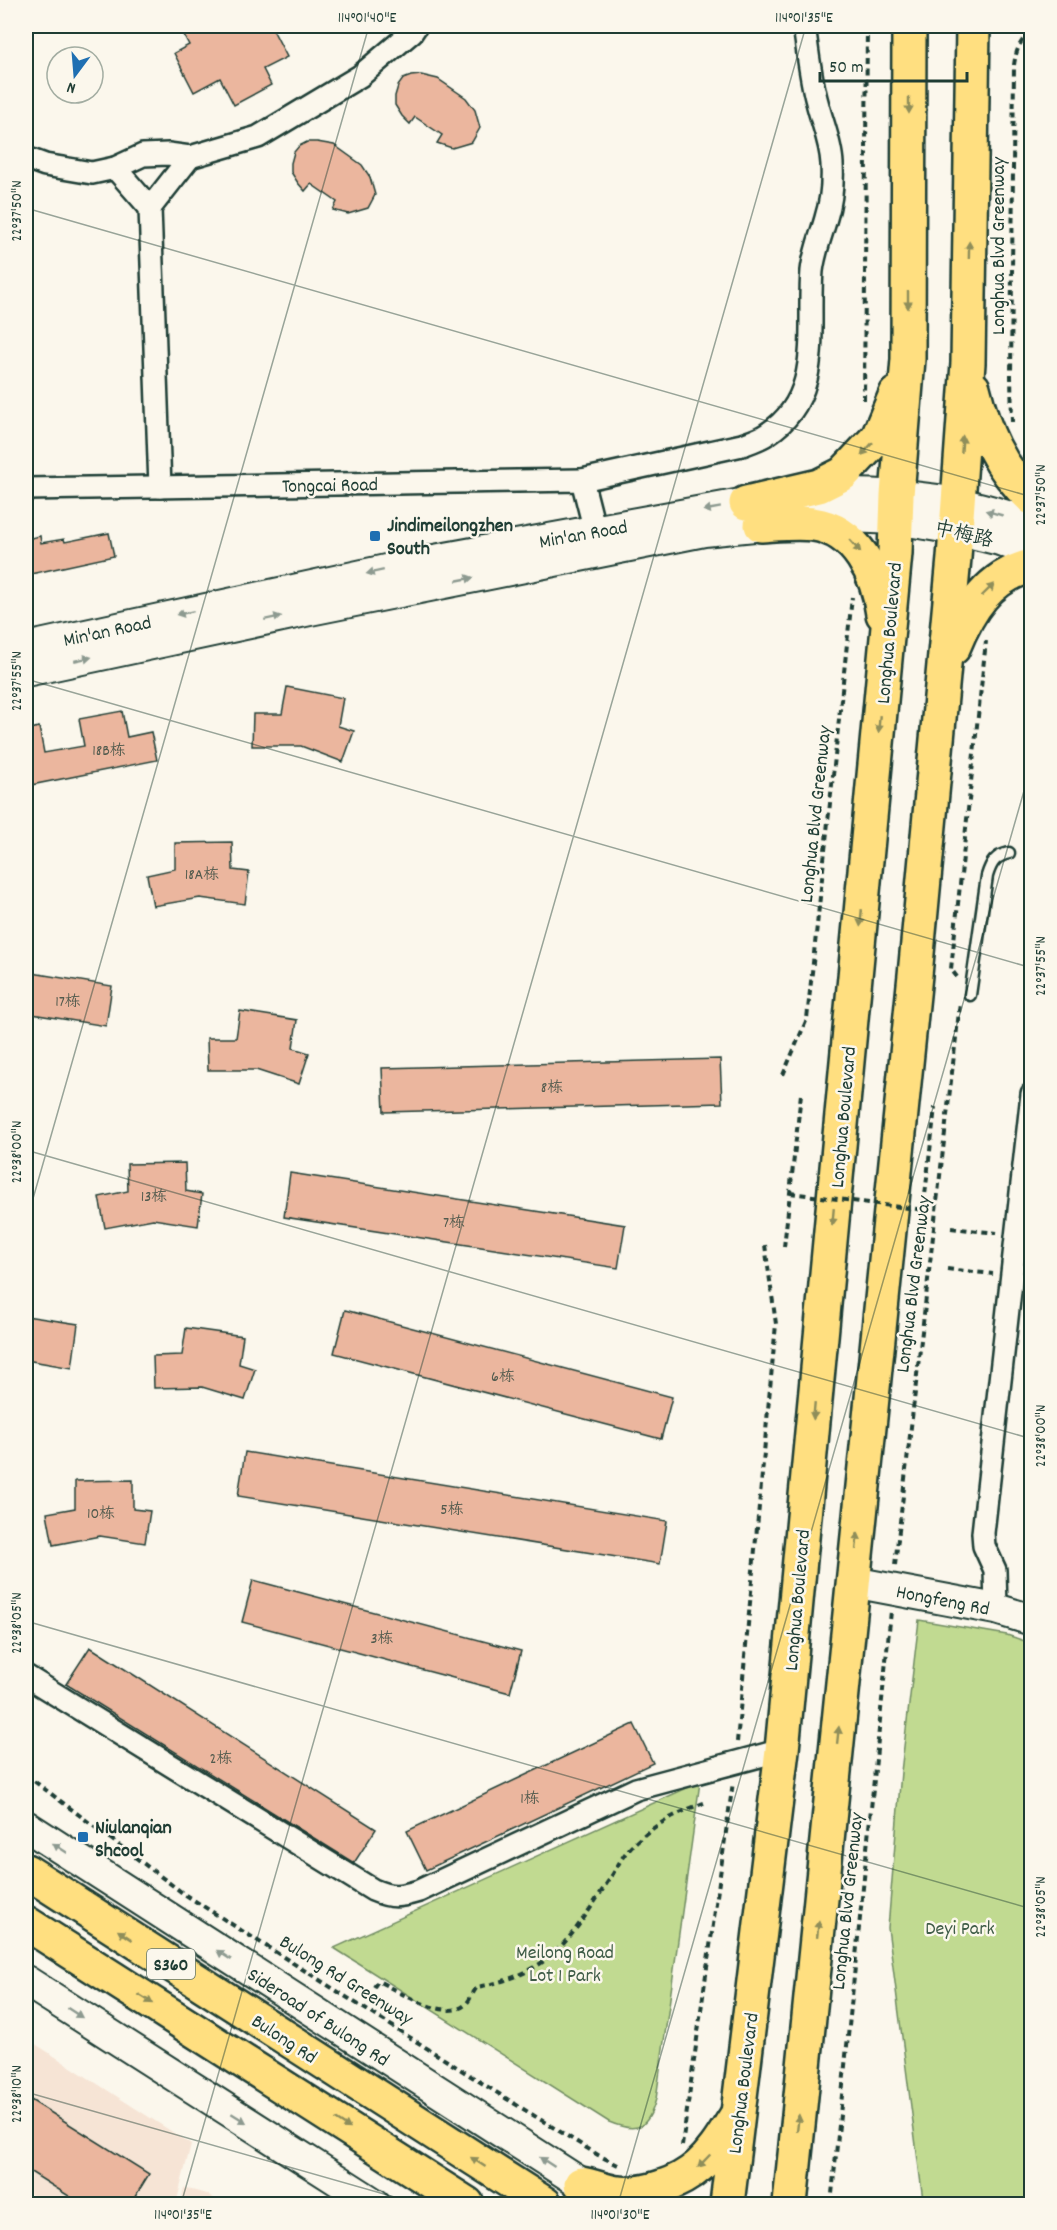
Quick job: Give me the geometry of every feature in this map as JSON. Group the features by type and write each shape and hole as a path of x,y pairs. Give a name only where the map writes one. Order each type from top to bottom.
{"main road":[{"name":"Longhua Boulevard","path":"727,2205 782,1750 887,643 908,358 909,26"},
{"path":"793,2197 916,964 956,516 968,363 973,26"},
{"path":"754,514 843,474 878,437 889,415 908,358"},
{"path":"968,363 976,401 994,447 1010,477 1032,498"},
{"name":"Min'an Road","path":"26,671 322,608 704,531 754,514 790,495 840,493 896,507"},
{"name":"中梅路","path":"896,507 1032,524"},
{"path":"754,514 832,529 854,544 867,564 875,583 882,608 887,643"},
{"name":"Min'an Road","path":"26,648 418,563 595,531 754,514"},
{"name":"中梅路","path":"956,516 1000,540 1032,552"},
{"path":"942,678 969,613 981,596 996,582 1012,572 1032,566"},
{"name":"Hongfeng Rd","path":"853,1582 996,1609 1032,1620"},
{"name":"Sideroad of Bulong Rd","path":"26,1826 614,2205"},
{"name":"Bulong Rd","path":"26,1871 545,2205"},
{"name":"Bulong Rd","path":"26,1923 467,2205"},
{"path":"26,1981 375,2205"},
{"path":"581,2184 619,2193 648,2191 673,2183 698,2168 715,2149 738,2114"}],"street":[{"path":"26,158 45,165 92,173 115,168 142,155 168,154 190,157 258,137 360,76 412,32 416,26"},
{"name":"Tongcai Road","path":"26,489 582,480 742,445 766,435 784,421 806,384 810,359 812,271 814,255 827,215 832,166 830,147 817,102 804,26"},
{"path":"150,208 190,157"},
{"path":"115,168 150,208 160,487"},
{"path":"582,480 595,531"},
{"path":"996,1609 995,1570 984,1546 983,1533 1032,1094"},
{"path":"26,1676 373,1890 388,1896 404,1896 419,1891 636,1790 782,1750"}],"lane":[{"path":"965,997 990,864 998,855 1009,853"}],"path":[{"path":"863,407 867,26"},
{"name":"Longhua Blvd Greenway","path":"1012,432 1014,64 1022,39 1032,31"},
{"name":"Longhua Blvd Greenway","path":"783,1075 807,1019 853,590"},
{"path":"962,982 951,969 986,636"},
{"name":"Longhua Blvd Greenway","path":"894,1573 965,997"},
{"path":"784,1247 801,1094"},
{"path":"917,1266 935,1107"},
{"path":"790,1192 924,1210"},
{"path":"951,1228 1016,1235"},
{"path":"737,1735 776,1324 765,1245"},
{"path":"947,1269 1011,1276"},
{"name":"Longhua Blvd Greenway","path":"831,2205 891,1606"},
{"name":"Bulong Rd Greenway","path":"26,1775 184,1894 578,2143 624,2168"},
{"path":"679,2152 686,2127 732,1786"},
{"path":"374,1987 378,1981 432,2007 446,2011 466,2004 477,1988 533,1970 550,1958 578,1929 628,1850 663,1821 704,1803"}],"shaded area":[{"path":"26,2038 191,2144 176,2204 31,2204 33,2196 26,2191"},
{"path":"184,2188 207,2194 223,2204 181,2204"}],"green space":[{"name":"Deyi Park","path":"919,1620 1007,1635 1031,1643 1031,2204 902,2204 923,2200 888,1928 901,1772"},
{"name":"Meilong Road Lot 1 Park","path":"700,1782 656,2099 649,2117 640,2126 627,2128 609,2122 334,1948"}],"building":[{"path":"179,26 271,26 287,57 263,69 271,85 234,105 220,78 194,92 174,53 189,45"},
{"path":"421,75 438,79 466,98 475,110 480,128 472,142 452,148 437,143 442,135 415,117 410,124 402,116 395,105 398,86 403,79"},
{"path":"307,142 334,145 362,165 370,177 375,195 368,208 348,214 333,210 337,202 311,184 305,191 291,172 291,163 294,152"},
{"path":"109,533 114,556 26,575 26,539 40,536 41,543 64,539 65,542"},
{"path":"287,687 343,698 338,726 354,731 343,762 301,746 252,746 253,714 282,714"},
{"path":"122,711 127,737 151,732 157,760 26,786 26,730 39,727 44,753 84,746 79,719"},
{"path":"232,842 233,870 249,872 245,904 200,898 153,906 147,875 175,869 175,843"},
{"path":"26,972 112,986 106,1026 26,1013"},
{"path":"240,1011 297,1020 293,1048 309,1053 299,1084 256,1070 208,1070 207,1038 236,1038"},
{"path":"720,1059 722,1103 384,1112 382,1068"},
{"path":"185,1163 186,1191 202,1194 198,1226 153,1219 105,1228 99,1197 128,1191 127,1164"},
{"path":"290,1173 625,1225 618,1268 284,1217"},
{"path":"345,1310 672,1397 661,1439 334,1353"},
{"path":"26,1316 78,1324 72,1368 26,1360"},
{"path":"186,1328 243,1336 239,1364 255,1369 245,1400 202,1387 154,1388 153,1356 182,1355"},
{"path":"245,1452 667,1521 660,1564 238,1496"},
{"path":"133,1480 133,1509 150,1511 145,1543 100,1536 53,1545 47,1513 75,1508 75,1481"},
{"path":"253,1580 521,1651 510,1693 242,1622"},
{"path":"90,1647 376,1829 354,1863 66,1684"},
{"path":"634,1724 653,1763 426,1870 407,1831"},
{"path":"26,2097 149,2174 130,2205 83,2205 26,2169"}],"place":[{"name":"Jindimeilongzhen South","path":"375,536"},
{"name":"Niulanqian Shcool","path":"83,1837"}]}
